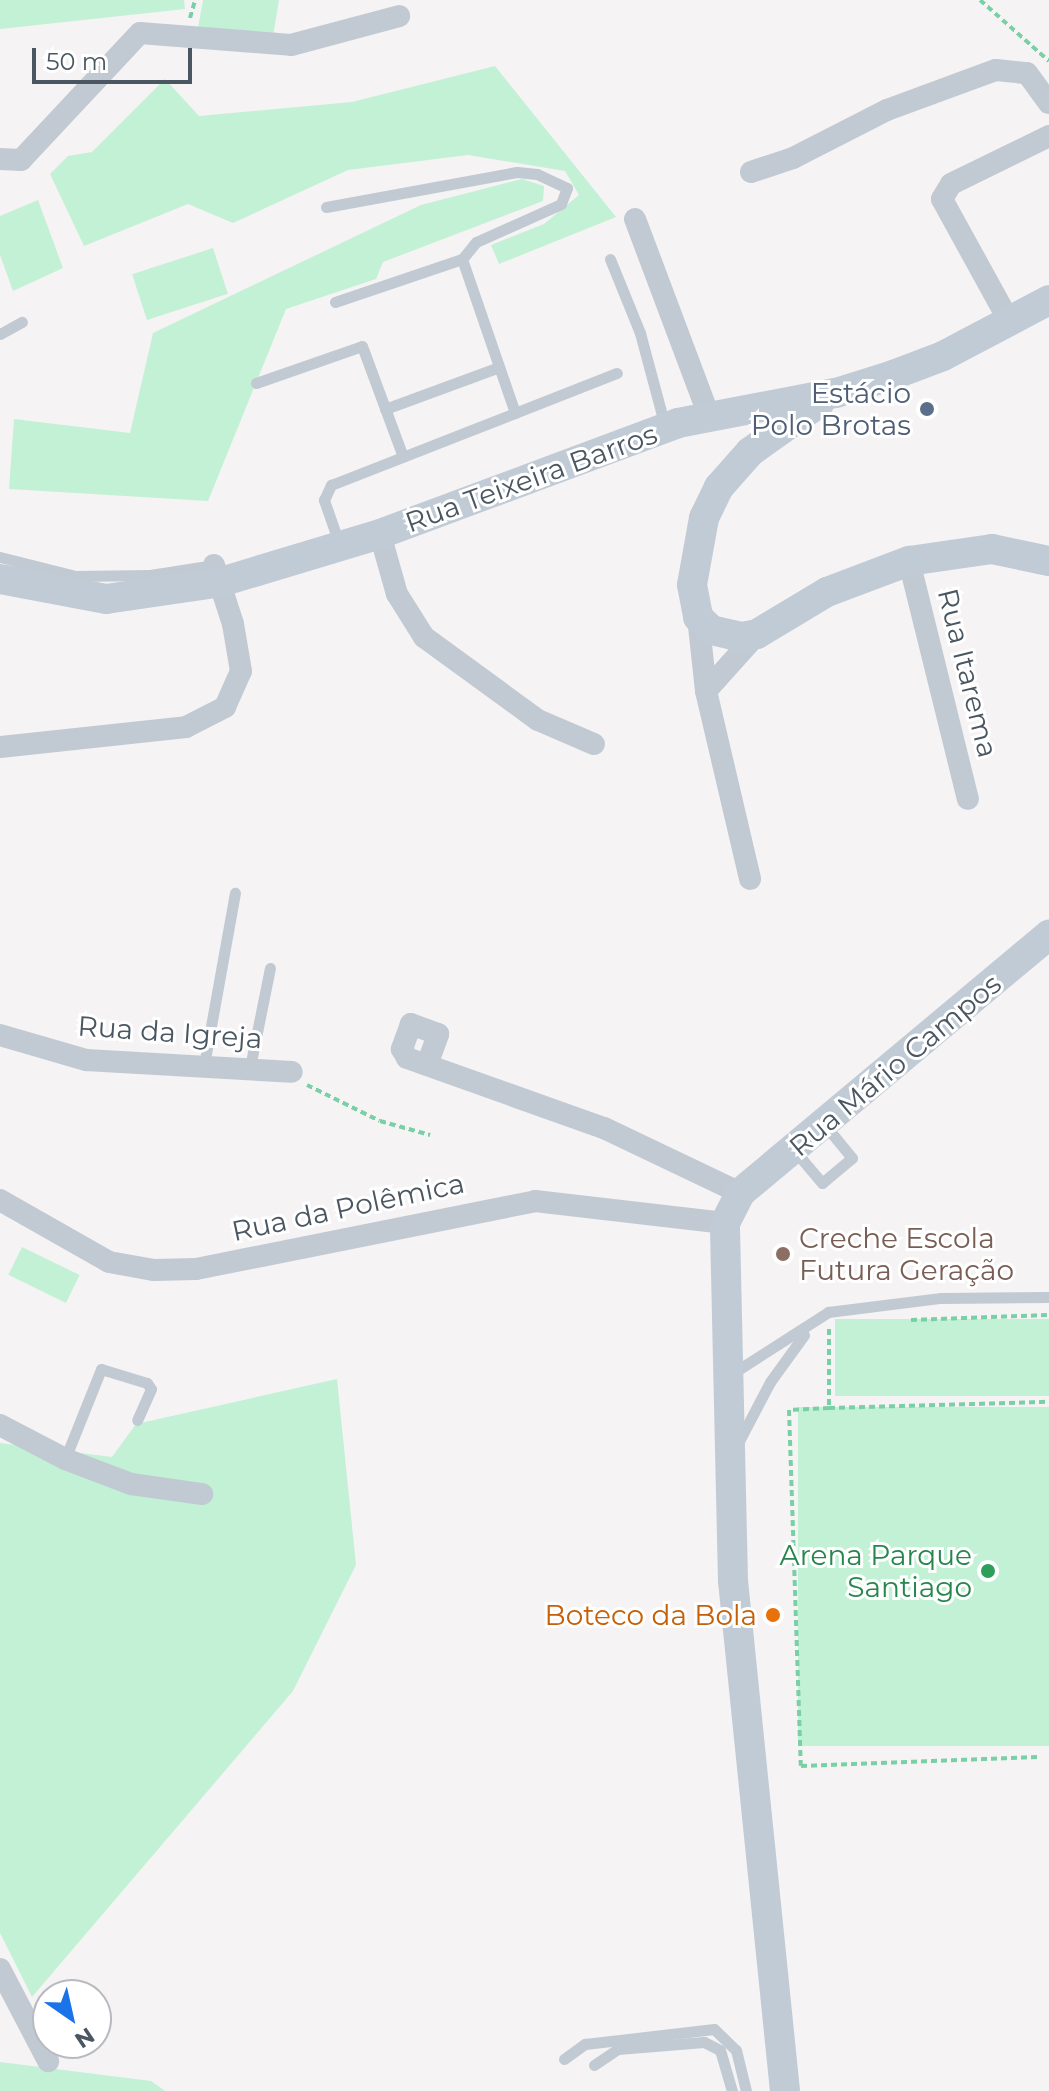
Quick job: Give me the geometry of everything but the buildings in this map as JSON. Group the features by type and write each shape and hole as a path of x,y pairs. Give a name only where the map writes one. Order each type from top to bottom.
{"main road":[{"name":"Rua Teixeira Barros","path":"0,579 106,599 340,547 666,428 709,416 836,393 943,356 1049,300"},
{"path":"836,393 783,423 719,487 694,550 692,585 698,617 724,635 757,634 827,592 909,561 992,549 1049,561"},
{"name":"Rua Mário Campos","path":"740,1193 795,1151 1049,935"},
{"path":"740,1193 725,1223 728,1461 743,1702 785,2091"}],"street":[{"path":"0,159 21,160 128,42 148,31 279,45 352,32 399,16"},
{"path":"751,172 793,158 887,110 996,70 1027,73 1049,103"},
{"path":"1009,321 942,199 951,184 1049,136"},
{"path":"635,219 659,273 709,416"},
{"path":"380,534 397,594 424,637 538,720 594,744"},
{"name":"Rua Itarema","path":"909,561 968,799"},
{"path":"0,747 186,727 217,713 236,691 241,671 217,573"},
{"path":"698,617 706,691 750,879"},
{"path":"706,691 757,634"},
{"name":"Rua da Igreja","path":"0,1035 86,1060 250,1067 292,1072"},
{"path":"427,1065 604,1128 740,1193"},
{"name":"Rua da Polêmica","path":"0,1200 109,1262 154,1270 226,1263 535,1201 725,1223"},
{"path":"0,1425 65,1459 159,1491 202,1494"},
{"path":"0,1969 48,2061"}],"lane":[{"path":"326,207 517,172 537,174 567,188 561,204 476,242 462,259 335,302"},
{"path":"462,259 515,413"},
{"path":"610,259 640,333 666,428"},
{"path":"0,334 22,322"},
{"path":"256,383 362,346 403,457"},
{"path":"385,409 499,367"},
{"path":"340,547 325,491 617,373"},
{"path":"0,557 75,576 217,573"},
{"path":"204,1065 235,893"},
{"path":"250,1067 270,968"},
{"path":"795,1151 822,1183 852,1158 825,1125"},
{"path":"727,1377 809,1328 828,1312 889,1304 1049,1297"},
{"path":"728,1461 770,1382 809,1328"},
{"path":"65,1459 101,1369 147,1383 151,1389 137,1420"},
{"path":"564,2059 585,2044 714,2029 736,2050 746,2091"},
{"path":"594,2065 618,2049 704,2042 720,2050 732,2091"}],"path":[{"path":"980,0 1049,61"},
{"path":"292,1072 312,1090 380,1121 430,1135"},
{"path":"907,1320 1049,1315"},
{"path":"829,1322 829,1408"},
{"path":"1038,1757 801,1766 789,1410 1049,1402"}],"green space":[{"path":"0,0 184,0 185,9 0,29"},
{"path":"203,0 279,0 273,36 198,28"},
{"path":"495,66 616,217 499,264 491,245 544,224 579,195 565,171 468,155 348,170 233,223 188,204 84,246 50,174 68,156 92,152 165,79 199,116 352,102"},
{"path":"522,179 544,186 543,201 383,262 376,279 286,309 208,501 9,489 14,419 130,433 153,333 421,205"},
{"path":"38,200 63,268 13,291 0,255 0,216"},
{"path":"213,248 228,294 147,320 132,274"},
{"path":"22,1247 80,1275 66,1303 8,1275"},
{"path":"835,1319 1049,1319 1049,1396 835,1396"},
{"path":"337,1379 356,1565 293,1691 47,1979 32,1979 32,1997 0,1933 0,1443 112,1457 136,1424"},
{"path":"798,1407 1049,1407 1049,1746 798,1746"},
{"path":"0,2062 151,2081 165,2091 0,2091"}],"place":[{"name":"Estácio Polo Brotas","path":"927,409"},
{"name":"Creche Escola Futura Geração","path":"783,1254"},
{"name":"Arena Parque Santiago","path":"988,1571"},
{"name":"Boteco da Bola","path":"773,1615"}]}
